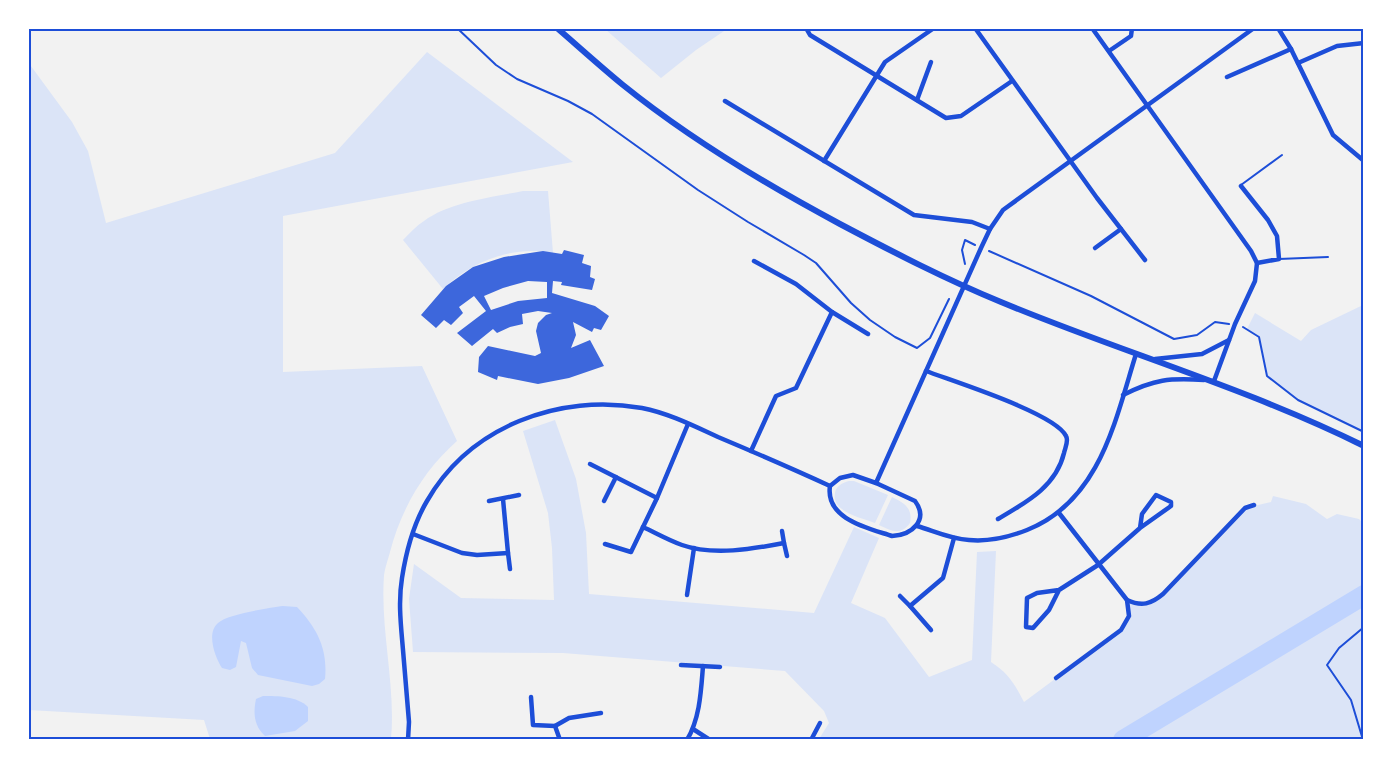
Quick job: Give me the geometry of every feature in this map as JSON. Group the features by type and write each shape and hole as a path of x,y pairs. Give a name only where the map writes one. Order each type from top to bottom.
{"street":[{"path":"557,28 624,86 712,148 803,204 921,268 998,301 1152,360 1214,381 1319,424 1364,446"},
{"path":"806,28 810,35 946,118 962,116 1012,81"},
{"path":"975,28 1070,161 1145,260"},
{"path":"1092,28 1239,233 1257,263 1255,280 1214,381"},
{"path":"1109,51 1131,36 1132,28"},
{"path":"876,483 981,248 1003,210 1254,28"},
{"path":"1278,28 1291,49 1333,135 1364,160"},
{"path":"824,161 885,62 932,29"},
{"path":"1298,63 1337,46 1364,43"},
{"path":"1227,77 1291,49"},
{"path":"918,100 931,62"},
{"path":"725,101 914,215 972,222 990,229"},
{"path":"1240,186 1268,220 1277,236 1279,259 1257,263"},
{"path":"1095,248 1121,229"},
{"path":"753,261 796,284 832,312 868,333"},
{"path":"751,451 776,396 796,388 832,312"},
{"path":"1152,360 1202,354 1229,340"},
{"path":"916,526 954,538 970,540 998,538 1036,526 1059,513 1086,484 1103,453 1136,354"},
{"path":"926,371 1028,410 1054,423 1066,435 1067,441 1062,462 1049,482 1032,499 998,519"},
{"path":"1123,395 1156,381 1174,378 1214,381"},
{"path":"408,740 409,722 399,604 404,562 427,501 442,479 460,460 493,434 536,414 565,407 616,404 645,409 688,424 830,486"},
{"path":"605,544 631,552 688,424"},
{"path":"590,464 657,498"},
{"path":"853,475 915,501 919,506 920,514 916,526 902,536 892,536 843,516 830,502 830,486 840,478 853,475"},
{"path":"604,501 616,477"},
{"path":"489,501 519,495"},
{"path":"1059,590 1049,610 1033,628 1026,627 1027,598 1037,593 1059,590 1098,565 1140,528 1171,506 1171,502 1156,495 1143,514 1140,528"},
{"path":"503,499 510,569"},
{"path":"1059,513 1127,600 1137,605 1156,600 1245,508 1254,505"},
{"path":"643,527 681,545 693,548 743,550 784,543"},
{"path":"782,531 787,555"},
{"path":"413,534 462,553 477,555 508,553"},
{"path":"910,606 943,578 954,538"},
{"path":"687,595 693,548"},
{"path":"900,596 931,630"},
{"path":"1056,678 1121,630 1129,616 1127,600"},
{"path":"681,664 720,667"},
{"path":"687,740 693,729 701,695 704,666"},
{"path":"531,697 533,725 555,726 569,718 601,713"},
{"path":"811,740 820,723"},
{"path":"555,726 560,740"},
{"path":"693,729 711,740"}],"lane":[{"path":"1240,186 1282,155"},
{"path":"1279,259 1328,257"}],"path":[{"path":"457,28 496,65 517,79 592,114 642,151 748,222"},
{"path":"1363,740 1351,700 1327,664 1339,648 1364,627"}],"shaded area":[{"path":"605,29 727,29 661,78"},
{"path":"427,52 573,162 283,216 283,372 422,366 457,441 434,465 415,491 400,521 385,569 383,596 391,698 391,739 210,739 204,720 29,710 28,62 72,122 88,151 106,223 335,153"},
{"path":"523,191 548,191 553,253 523,251 508,253 467,270 443,289 403,240 421,223 446,209 472,201"},
{"path":"1363,305 1363,432 1298,400 1267,376 1259,337 1247,329 1255,313 1301,341 1311,330"},
{"path":"555,420 576,479 586,533 589,594 814,613 854,527 879,538 851,603 885,618 929,677 972,660 977,552 996,551 991,662 1010,679 1024,702 1121,630 1127,622 1127,600 1137,605 1156,600 1245,508 1271,502 1273,496 1306,504 1327,519 1337,514 1359,519 1363,523 1363,739 819,739 829,723 824,711 785,671 563,653 413,652 409,599 414,564 461,598 554,600 548,513 523,431"},
{"path":"849,481 888,495 875,523 842,510 838,505 835,500 837,488"},
{"path":"892,497 904,504 910,513 910,523 903,530 892,530 879,525"}],"water":[{"path":"283,606 297,607 315,631 325,658 325,679 312,686 258,675 252,668 246,643 241,641 236,667 230,670 222,668 214,652 212,639 214,627 223,620 239,614"},
{"path":"263,696 287,697 304,703 308,707 308,721 295,731 265,736 257,724 255,714 256,699"}],"building":[{"path":"564,250 584,255 582,263 591,266 590,277 595,279 592,290 561,285 562,282 553,281 552,293 595,306 609,316 601,330 594,328 592,332 573,322 576,335 571,348 590,340 604,366 569,378 538,384 498,376 497,380 478,372 479,357 488,346 535,356 541,353 536,331 538,323 546,315 552,313 538,311 522,314 523,324 497,333 493,329 472,346 457,333 486,311 474,296 459,307 463,313 451,325 444,320 436,328 421,315 446,286 473,267 504,257 543,251 562,254","holes":["528,281 547,282 547,298 518,301 491,310 484,296"]}],"waterway":[{"path":"1123,740 1364,595"}]}
